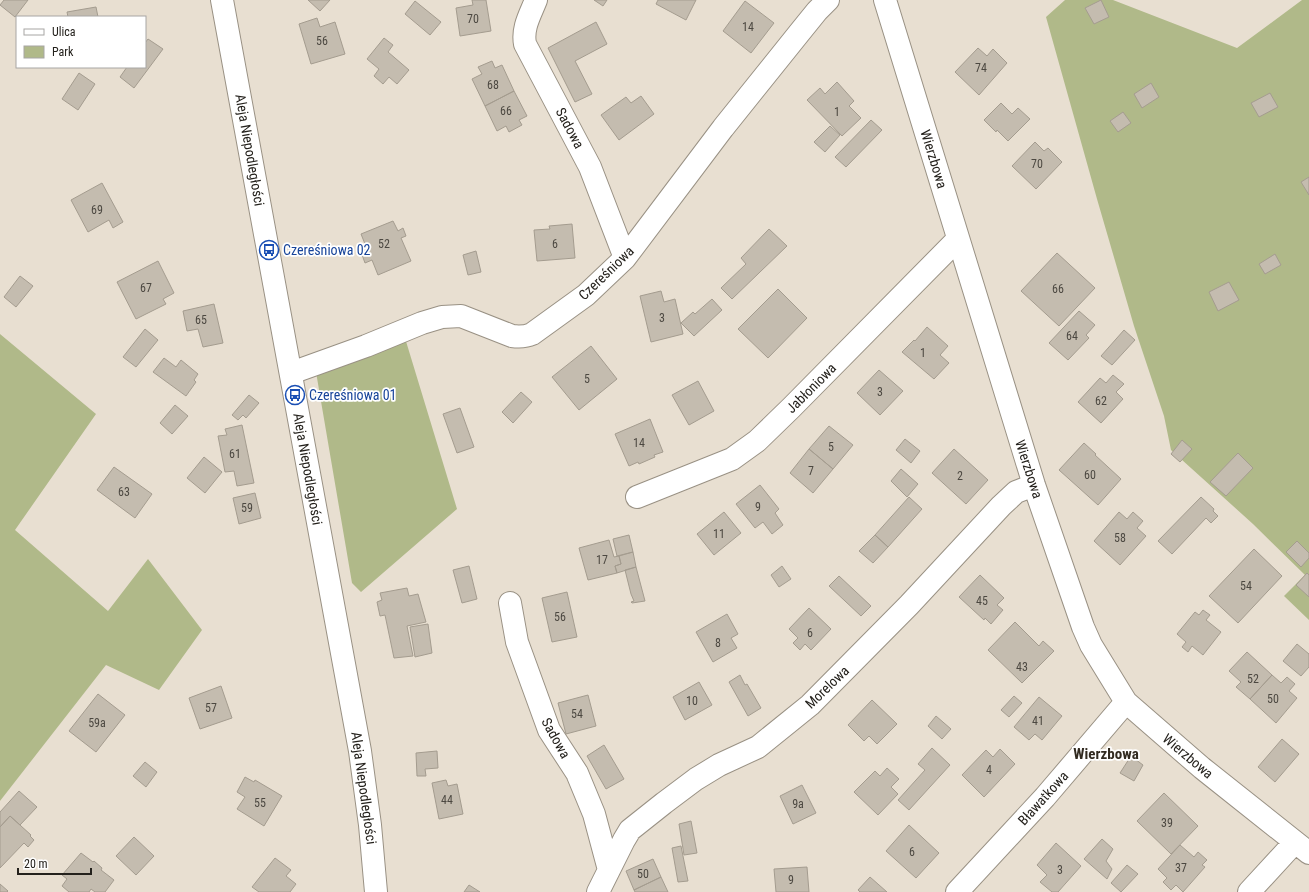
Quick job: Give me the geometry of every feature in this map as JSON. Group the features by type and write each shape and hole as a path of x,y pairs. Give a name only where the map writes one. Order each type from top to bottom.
{"street":[{"name":"Aleja Niepodległości","path":"222,0 360,751 370,825 376,892"},
{"name":"Sadowa","path":"536,0 525,26 524,44 590,167 625,258"},
{"name":"Czereśniowa","path":"291,373 366,346 422,323 442,317 461,316 512,336 526,336 586,295 625,258 723,128 808,21 828,0"},
{"name":"Wierzbowa","path":"885,0 1034,485 1083,626 1091,644 1126,702 1202,768 1302,847"},
{"name":"Jabłoniowa","path":"637,497 732,459 757,441 958,239"},
{"name":"Morelowa","path":"598,892 630,830 696,779 719,765 758,747 810,705 908,605 1001,506 1016,492 1034,485"},
{"name":"Sadowa","path":"510,603 517,642 549,730 577,773 594,814 609,870"},
{"name":"Bławatkowa","path":"957,892 1045,797 1126,702"},
{"path":"1249,892 1302,847"}],"green space":[{"path":"1065,0 1113,0 1237,48 1302,0 1309,0 1309,620 1284,596 1305,575 1253,524 1171,450 1164,416 1134,326 1046,17"},
{"path":"0,334 96,414 15,530 108,611 148,559 202,630 159,690 106,665 0,801"},
{"path":"405,338 457,509 361,592 352,583 316,372"}],"building":[{"path":"4,0 28,0 15,17 0,5"},
{"path":"308,0 330,0 320,11"},
{"path":"472,0 486,0 491,31 460,36 456,8 473,5"},
{"path":"594,0 607,0 603,6"},
{"path":"658,0 696,0 686,20 656,4"},
{"path":"1101,0 1109,17 1094,24 1085,8"},
{"path":"415,1 441,22 430,35 405,14"},
{"path":"745,1 774,23 751,53 723,31"},
{"path":"96,7 98,16 68,16 67,12"},
{"path":"317,18 320,27 335,22 345,54 311,64 299,24"},
{"path":"596,22 607,44 575,61 592,94 575,102 548,48"},
{"path":"384,38 393,45 388,52 409,70 397,84 389,77 383,84 374,76 379,69 367,59"},
{"path":"148,39 163,49 134,88 120,77 126,68 146,68 146,42"},
{"path":"978,48 987,56 993,49 1007,63 979,95 955,72"},
{"path":"492,61 495,68 502,65 514,91 485,106 472,79 482,74 478,67"},
{"path":"79,73 95,84 78,110 62,99"},
{"path":"837,82 854,101 849,106 861,118 842,136 807,100 820,88 825,94"},
{"path":"1151,83 1159,97 1142,108 1134,94"},
{"path":"514,91 527,116 519,120 522,125 509,132 506,126 497,131 485,106"},
{"path":"1270,93 1278,107 1259,117 1251,103"},
{"path":"641,96 654,114 619,140 601,115 626,97 631,103"},
{"path":"1001,103 1012,114 1018,108 1030,119 1008,141 984,120"},
{"path":"1123,112 1131,123 1118,132 1110,121"},
{"path":"871,120 882,130 846,167 835,157"},
{"path":"830,126 840,135 825,152 814,142"},
{"path":"1035,142 1044,151 1048,148 1062,162 1036,189 1012,166"},
{"path":"1309,177 1309,195 1301,182"},
{"path":"102,183 123,222 113,228 109,220 88,232 71,200"},
{"path":"393,221 398,231 403,228 406,236 401,238 411,261 378,275 372,260 365,263 361,252 367,249 361,234"},
{"path":"572,224 575,258 537,261 534,230 550,229 549,226"},
{"path":"769,229 787,246 732,299 721,288 746,264 741,258"},
{"path":"476,251 481,272 468,275 463,255"},
{"path":"1057,253 1095,288 1059,326 1021,291"},
{"path":"1275,254 1281,265 1265,274 1259,264"},
{"path":"158,261 174,293 163,299 166,304 136,319 117,282"},
{"path":"20,276 33,286 16,307 4,297"},
{"path":"1229,282 1239,300 1218,311 1209,292"},
{"path":"778,289 807,318 768,358 738,329"},
{"path":"661,291 664,302 675,299 683,334 651,342 640,296"},
{"path":"712,299 722,310 694,336 681,323 693,312 695,314"},
{"path":"214,304 223,343 203,347 198,329 187,331 183,311"},
{"path":"1079,311 1095,325 1086,335 1089,338 1068,360 1049,343"},
{"path":"927,327 948,346 940,355 949,363 934,379 902,352 914,340 915,341"},
{"path":"145,329 158,340 136,367 123,357"},
{"path":"1124,330 1135,340 1112,365 1101,356"},
{"path":"591,346 617,379 579,410 552,377"},
{"path":"164,358 176,367 181,360 198,374 194,380 196,382 186,396 153,372"},
{"path":"879,370 903,391 880,415 857,393"},
{"path":"1113,375 1124,384 1116,392 1123,399 1101,423 1078,402 1100,378 1106,383"},
{"path":"698,381 714,411 689,425 672,395"},
{"path":"521,392 532,402 513,423 502,412"},
{"path":"249,395 259,403 246,418 243,415 238,420 232,415"},
{"path":"175,405 188,416 172,434 160,423"},
{"path":"460,408 474,447 457,453 443,414"},
{"path":"650,419 663,452 654,455 655,457 639,464 638,462 629,466 615,434"},
{"path":"242,425 254,483 237,486 234,471 225,472 218,436 227,435 225,429"},
{"path":"829,426 853,445 833,469 809,449"},
{"path":"905,439 920,451 911,463 896,450"},
{"path":"1182,440 1192,449 1180,462 1171,454"},
{"path":"1084,443 1121,479 1098,505 1059,470"},
{"path":"809,449 833,469 813,493 790,473"},
{"path":"954,449 988,480 966,504 932,473"},
{"path":"1238,453 1253,468 1226,496 1210,482"},
{"path":"204,457 222,472 205,493 187,478"},
{"path":"114,467 152,494 135,518 97,490"},
{"path":"901,469 918,484 907,497 891,481"},
{"path":"760,485 779,509 775,513 783,525 772,534 763,522 755,528 736,504"},
{"path":"255,493 261,518 239,524 233,498"},
{"path":"909,497 922,509 888,547 875,535"},
{"path":"1201,497 1214,509 1213,511 1218,516 1211,523 1206,518 1172,554 1158,541"},
{"path":"724,512 741,533 714,555 697,534"},
{"path":"1119,512 1127,519 1133,512 1143,521 1137,528 1146,536 1120,565 1094,541"},
{"path":"629,535 633,552 617,556 613,539"},
{"path":"875,535 888,547 873,563 859,551"},
{"path":"609,540 614,557 619,556 621,564 615,566 617,573 588,580 579,548"},
{"path":"1297,541 1309,553 1309,558 1301,567 1286,552"},
{"path":"1254,549 1282,576 1238,623 1209,596"},
{"path":"633,552 636,567 617,573 615,566 621,564 619,556"},
{"path":"469,566 477,599 462,603 453,570"},
{"path":"782,566 791,579 779,587 771,575"},
{"path":"636,567 645,601 632,603 631,602 634,601 625,570"},
{"path":"1307,573 1309,575 1309,597 1296,585"},
{"path":"980,575 1004,598 997,605 1003,610 991,624 985,618 984,620 959,597"},
{"path":"839,576 871,606 861,616 829,586"},
{"path":"407,588 409,596 418,594 426,622 407,626 413,656 394,658 385,615 380,616 377,602 382,600 380,593"},
{"path":"567,592 577,637 552,642 542,598"},
{"path":"809,608 831,629 811,650 805,644 800,650 793,643 798,638 789,629"},
{"path":"1203,610 1210,615 1206,620 1221,632 1203,655 1192,646 1188,652 1182,647 1186,642 1177,634 1195,612 1199,615"},
{"path":"727,614 738,634 731,638 737,648 713,662 696,632"},
{"path":"1015,622 1039,646 1043,641 1054,651 1022,683 988,650"},
{"path":"428,624 432,653 415,657 410,627"},
{"path":"1297,644 1309,654 1309,667 1301,676 1283,661"},
{"path":"1247,652 1272,675 1250,699 1236,687 1241,682 1229,671"},
{"path":"740,675 761,708 748,716 729,682"},
{"path":"1272,675 1281,683 1287,677 1295,684 1289,691 1297,698 1276,723 1250,699"},
{"path":"699,682 712,705 685,720 673,697"},
{"path":"221,686 232,718 200,729 189,698"},
{"path":"98,694 125,715 96,752 69,731"},
{"path":"588,695 596,726 566,734 558,703"},
{"path":"1014,696 1022,703 1009,717 1001,710"},
{"path":"1039,697 1062,716 1042,740 1035,734 1029,740 1014,727"},
{"path":"872,700 897,724 877,744 869,736 864,741 848,725"},
{"path":"936,716 951,729 942,739 928,726"},
{"path":"1282,739 1299,754 1275,782 1258,767"},
{"path":"604,745 624,779 606,789 587,756"},
{"path":"932,748 950,765 909,810 898,800 925,770 918,764"},
{"path":"1000,749 1015,764 984,797 962,775 986,750 993,757"},
{"path":"437,751 438,768 425,769 426,776 417,776 416,753"},
{"path":"1131,756 1143,765 1134,781 1120,773"},
{"path":"145,762 157,772 146,787 133,776"},
{"path":"887,768 899,779 891,787 898,794 878,815 854,792 875,771 880,776"},
{"path":"245,777 254,782 255,780 282,796 264,826 237,809 245,797 237,792"},
{"path":"446,780 448,786 457,784 463,814 439,819 432,783"},
{"path":"802,785 816,813 793,824 780,796"},
{"path":"19,791 37,807 20,825 10,816 0,827 0,812"},
{"path":"1164,793 1198,826 1171,854 1137,821"},
{"path":"10,816 31,835 30,836 34,840 28,847 24,843 0,868 0,827"},
{"path":"691,821 697,853 684,855 679,824"},
{"path":"909,825 939,853 916,878 886,851"},
{"path":"134,837 154,856 136,875 116,856"},
{"path":"1102,839 1113,849 1106,861 1112,869 1107,879 1084,859"},
{"path":"1056,843 1081,866 1058,892 1052,892 1040,882 1047,875 1037,865"},
{"path":"1180,845 1194,857 1198,852 1207,860 1202,865 1205,867 1183,892 1176,885 1171,890 1163,882 1167,878 1158,869"},
{"path":"681,846 688,881 678,882 672,848"},
{"path":"81,853 93,862 94,861 102,868 101,870 114,880 105,892 95,892 91,889 89,892 69,892 62,886 67,879 62,875"},
{"path":"275,858 291,870 286,876 296,884 290,892 259,892 252,887"},
{"path":"653,859 661,877 634,890 626,871"},
{"path":"1127,865 1138,874 1121,892 1111,883"},
{"path":"807,867 809,892 776,892 774,869"},
{"path":"661,877 668,892 635,892 634,890"},
{"path":"870,877 887,892 860,892 858,890"},
{"path":"0,884 8,891 7,892 0,892"},
{"path":"469,885 480,892 464,892"}],"place":[{"name":"Czereśniowa 02","path":"269,250"},
{"name":"Czereśniowa 01","path":"295,395"}],"district":[{"name":"Wierzbowa","path":"1106,754"}]}
